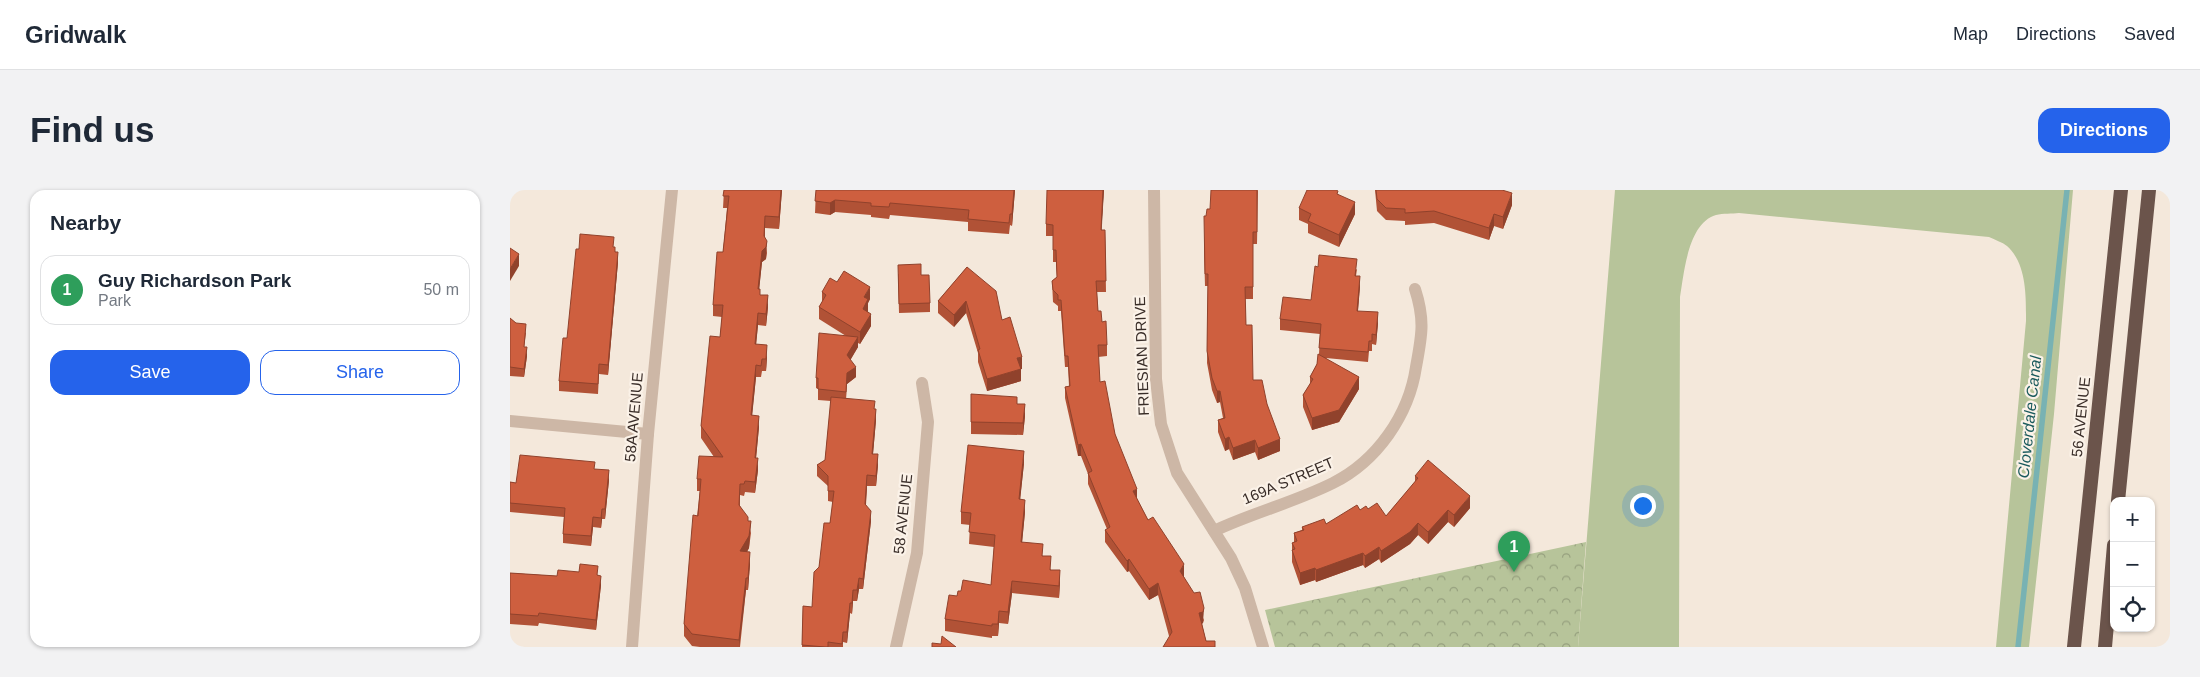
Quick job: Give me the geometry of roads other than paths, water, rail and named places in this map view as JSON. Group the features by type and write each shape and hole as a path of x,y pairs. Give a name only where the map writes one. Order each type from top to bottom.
{"highway":[{"name":"56 AVENUE","path":"2074,647 2121,190"},
{"path":"2118,497 2150,190"},
{"path":"2105,647 2110,587"}],"street":[{"name":"58A AVENUE","path":"632,647 648,434 672,190"},
{"name":"FRIESIAN DRIVE","path":"1154,190 1156,379 1161,424 1177,473 1231,558 1245,588 1263,647"},
{"name":"169A STREET","path":"1214,531 1334,483 1366,460 1387,438 1402,414 1414,380 1422,334 1422,311 1415,289"},
{"name":"58 AVENUE","path":"896,647 917,553 928,422 922,383"},
{"path":"510,421 648,434"}],"waterway":[{"name":"Cloverdale Canal","path":"2018,647 2067,190"}],"place":[{"name":"Guy Richardson Park","path":"1514,572"}]}
